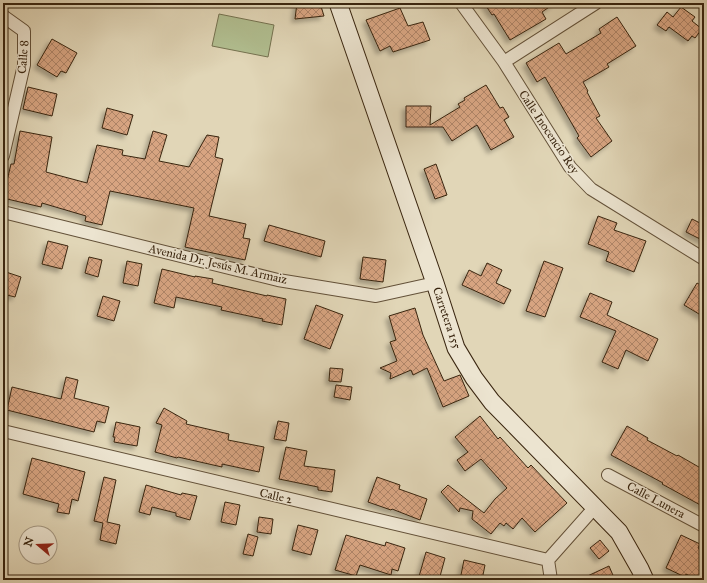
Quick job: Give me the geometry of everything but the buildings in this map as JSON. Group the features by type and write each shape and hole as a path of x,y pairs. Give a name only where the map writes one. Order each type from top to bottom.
{"street":[{"name":"Carretera 155","path":"338,3 456,348 474,378 492,402 619,532 645,580"},
{"name":"Calle Inocencio Rey","path":"461,3 504,62 570,167 591,189 704,259"},
{"path":"504,62 596,3"},
{"name":"Calle 8","path":"3,16 24,31 24,65 3,156"},
{"name":"Avenida Dr. Jesús M. Armaiz","path":"3,212 278,280 368,295 376,296 435,283"},
{"name":"Calle 2","path":"3,431 548,560"},
{"name":"Calle Lunera","path":"608,475 704,526"},
{"path":"551,580 548,560 595,507"}],"green space":[{"path":"219,14 274,25 268,57 212,46"}]}
